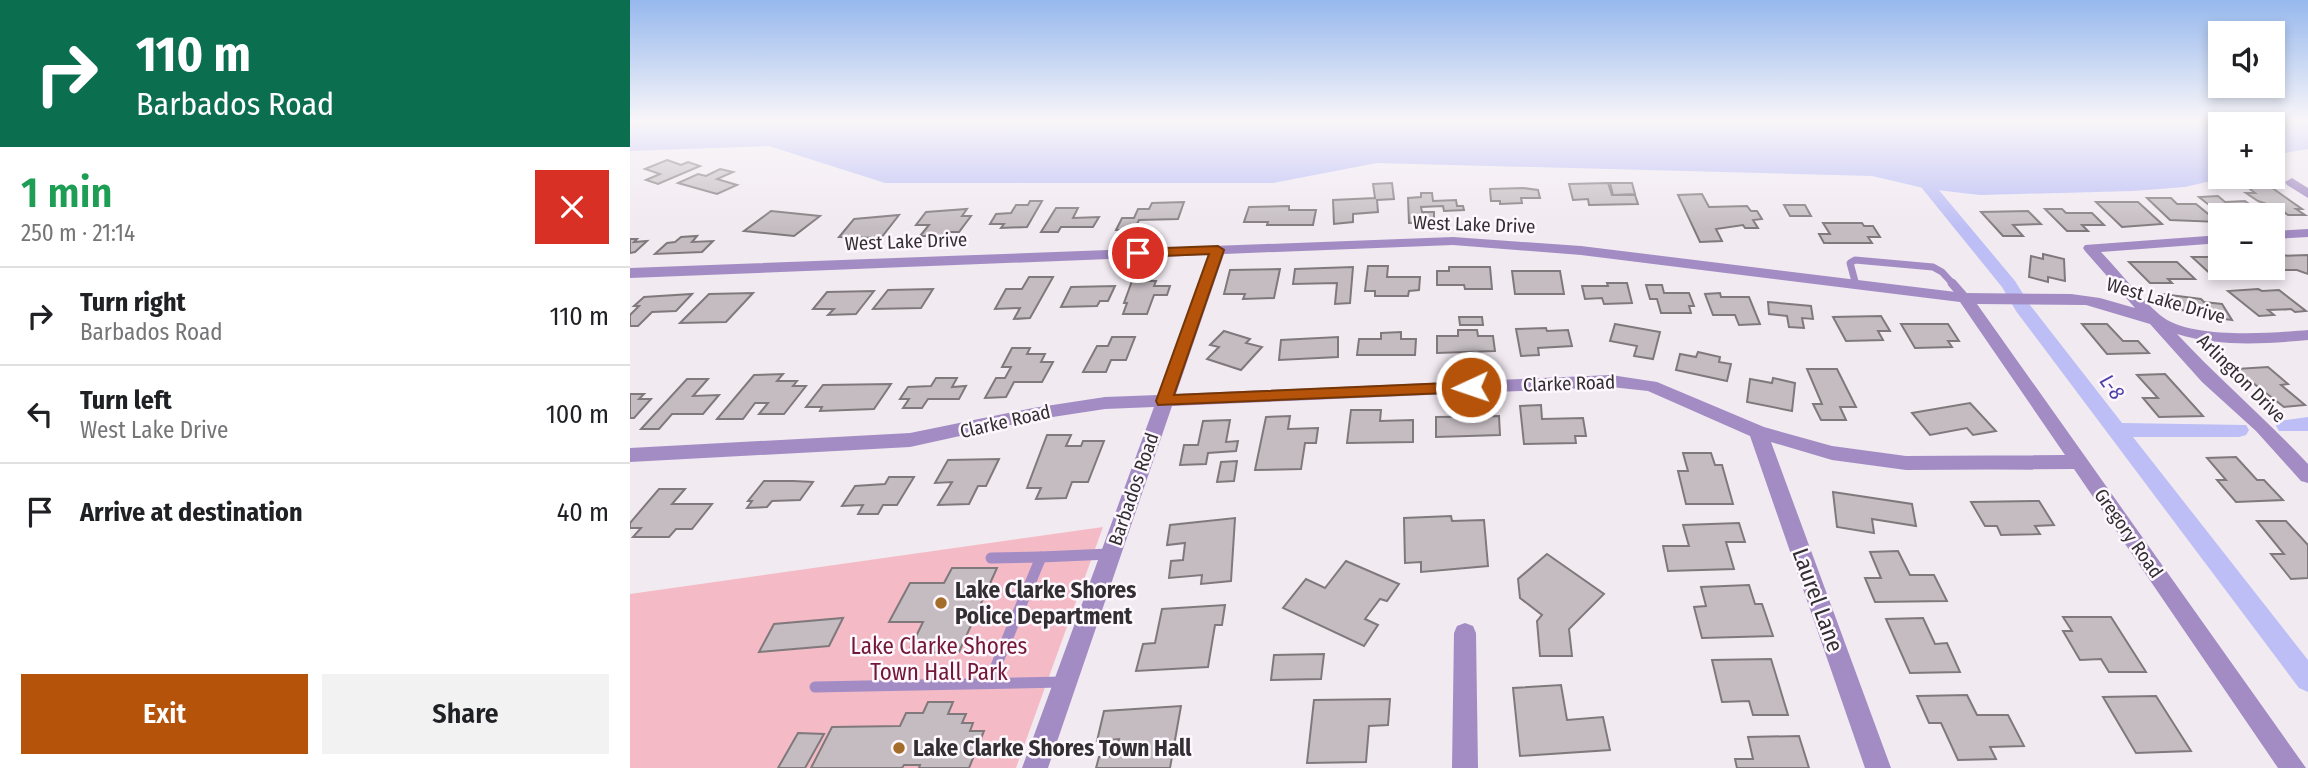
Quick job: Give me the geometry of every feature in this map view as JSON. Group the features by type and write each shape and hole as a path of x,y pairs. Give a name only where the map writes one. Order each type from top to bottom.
{"street":[{"path":"2292,182 2308,194"},
{"path":"2285,234 2308,233"},
{"name":"Arlington Drive","path":"2208,240 2090,248 2208,378 2263,427 2308,476"},
{"name":"West Lake Drive","path":"630,272 1411,242 1495,243 1966,299 2043,298 2099,302 2181,329 2222,338 2248,340 2308,335"},
{"name":"Barbados Road","path":"1035,768 1218,250"},
{"name":"Gregory Road","path":"1966,299 2293,768"},
{"name":"Clarke Road","path":"630,455 910,440 1077,406 1624,381 1663,390 1758,432 1832,453 1877,460 1935,463 2080,462"},
{"name":"Laurel Lane","path":"1758,432 1878,768"},
{"path":"1465,633 1465,768"}],"lane":[{"path":"1857,285 1850,263 1855,260 1933,267 1942,272 1966,299"},
{"path":"991,558 1110,554"},
{"path":"989,683 1041,556"},
{"path":"815,687 1065,682"}],"green space":[{"name":"Lake Clarke Shores Town Hall Park","path":"1103,527 1016,768 630,768 630,594"}],"water":[{"path":"803,157 2208,157 2208,182 2185,187 2133,191 1980,195 1928,189 1872,176 1377,163 1273,183 885,183"}],"building":[{"path":"667,160 681,165 688,162 700,166 658,184 646,180 660,174 645,169"},
{"path":"720,169 733,172 717,179 737,185 717,194 678,183 698,174 706,176"},
{"path":"1392,183 1394,199 1377,200 1378,212 1353,214 1353,222 1334,224 1333,200 1375,198 1373,184"},
{"path":"1608,183 1612,195 1635,195 1638,204 1589,205 1588,199 1573,200 1569,184"},
{"path":"1610,183 1632,183 1635,194 1613,195"},
{"path":"1490,189 1538,190 1540,198 1521,198 1522,203 1500,204 1500,201 1491,201"},
{"path":"2250,189 2274,189 2302,209 2296,209 2305,215 2288,215 2285,213 2285,203 2264,203 2246,193 2255,193"},
{"path":"1421,193 1432,193 1433,201 1456,200 1457,206 1463,206 1464,210 1444,211 1443,206 1421,207 1422,212 1434,212 1434,222 1409,223 1408,198 1421,197"},
{"path":"1702,194 1709,207 1747,206 1751,211 1757,211 1762,219 1753,220 1758,228 1745,228 1743,225 1716,229 1722,241 1700,242 1678,195"},
{"path":"2218,196 2225,202 2248,203 2208,204 2199,197"},
{"path":"2147,198 2171,198 2177,204 2196,204 2208,214 2208,222 2170,220"},
{"path":"1030,201 1042,201 1027,227 1001,228 1004,224 990,224 996,214 1011,213 1016,205 1028,205"},
{"path":"1184,202 1178,219 1139,220 1134,230 1116,230 1122,218 1134,218 1138,209 1149,209 1152,203"},
{"path":"2096,202 2138,202 2162,224 2122,227"},
{"path":"1784,205 1805,205 1811,216 1790,216"},
{"path":"1289,206 1289,210 1316,210 1313,225 1244,222 1249,207"},
{"path":"1056,208 1078,208 1073,218 1099,217 1093,227 1061,227 1058,232 1041,232"},
{"path":"967,209 962,216 971,216 959,232 948,232 945,236 920,236 929,225 916,225 926,212"},
{"path":"2045,209 2062,209 2066,213 2092,213 2104,225 2082,225 2088,231 2067,231"},
{"path":"771,211 820,216 794,236 744,231"},
{"path":"2028,211 2041,224 2013,225 2023,236 2003,236 1981,212"},
{"path":"899,215 881,238 839,237 854,219"},
{"path":"1823,223 1862,223 1864,226 1873,226 1880,237 1868,237 1872,243 1824,243 1819,234 1830,234"},
{"path":"697,236 692,242 713,241 702,252 655,254 667,243 675,242 681,237"},
{"path":"630,239 637,239 634,242 647,241 630,253"},
{"path":"2043,254 2064,259 2065,281 2048,277 2048,282 2029,277 2031,256 2043,259"},
{"path":"2308,255 2308,274 2285,270 2285,256"},
{"path":"2192,257 2208,257 2208,272"},
{"path":"2129,262 2177,262 2195,279 2168,279 2172,283 2150,283"},
{"path":"1368,266 1388,266 1387,277 1420,277 1419,290 1409,291 1408,296 1375,296 1375,291 1365,291"},
{"path":"1353,267 1350,303 1335,304 1337,283 1293,284 1295,269"},
{"path":"1449,267 1490,267 1492,289 1437,285 1437,271 1449,271"},
{"path":"1280,269 1274,298 1243,299 1245,294 1224,294 1230,270"},
{"path":"1512,271 1560,271 1564,294 1515,294"},
{"path":"1029,277 1053,277 1030,318 1014,319 1020,308 995,309 1006,289 1022,289"},
{"path":"1132,281 1156,281 1154,286 1170,286 1167,295 1154,295 1147,314 1123,314"},
{"path":"1607,283 1627,283 1632,303 1604,304 1602,298 1585,299 1582,286 1608,286"},
{"path":"1646,285 1662,285 1664,293 1689,293 1694,306 1689,306 1691,313 1661,313 1657,299 1650,299"},
{"path":"1115,286 1108,301 1100,301 1097,306 1061,307 1071,287"},
{"path":"933,289 921,308 873,309 888,290"},
{"path":"2279,290 2306,311 2268,310 2274,315 2259,316 2228,291"},
{"path":"874,291 856,314 828,315 834,309 813,309 827,292"},
{"path":"753,293 726,322 680,323 709,294"},
{"path":"1720,293 1721,297 1749,297 1760,324 1739,325 1735,315 1713,315 1705,294"},
{"path":"692,294 676,311 652,312 638,326 630,326 630,315 639,306 634,306 644,297"},
{"path":"2162,294 2222,304 2232,320 2170,309"},
{"path":"1768,302 1811,306 1813,319 1802,318 1804,328 1789,327 1787,316 1769,314"},
{"path":"1881,316 1890,331 1878,331 1883,340 1846,341 1833,317"},
{"path":"1459,317 1482,317 1483,325 1460,325"},
{"path":"1615,324 1660,332 1653,359 1634,356 1637,346 1610,341"},
{"path":"1901,324 1948,324 1959,341 1948,341 1952,347 1915,348"},
{"path":"2082,324 2107,324 2123,341 2138,341 2149,353 2107,354"},
{"path":"1546,328 1547,331 1568,330 1572,346 1538,348 1539,355 1521,356 1516,329"},
{"path":"1458,330 1477,330 1478,336 1493,336 1495,351 1437,353 1437,336 1458,336"},
{"path":"1224,331 1250,339 1246,343 1262,347 1241,370 1207,359 1219,347 1210,345"},
{"path":"1401,332 1401,339 1416,339 1415,355 1357,355 1359,339 1381,339 1381,333"},
{"path":"1112,337 1135,337 1126,360 1111,360 1106,372 1083,372 1097,346 1108,346"},
{"path":"1338,337 1338,357 1279,360 1281,340"},
{"path":"1012,348 1030,348 1027,354 1045,354 1041,362 1053,362 1042,382 1014,382 1006,397 985,398 996,378 1005,378 1011,367 1002,367"},
{"path":"1698,352 1720,357 1719,362 1731,364 1727,381 1676,370 1680,354 1696,357"},
{"path":"2268,367 2288,384 2281,385 2305,405 2284,407 2235,369"},
{"path":"1807,369 1837,369 1856,407 1840,407 1846,420 1821,420 1813,404 1822,404"},
{"path":"783,374 777,381 797,381 793,386 806,386 784,414 759,414 768,403 755,403 743,419 717,419 754,375"},
{"path":"2165,374 2203,416 2159,417 2143,398 2158,398 2137,375"},
{"path":"936,378 957,378 952,387 966,386 959,399 928,399 922,408 903,408 909,399 900,399 908,387 931,386"},
{"path":"1773,378 1795,383 1792,411 1747,402 1750,379 1772,383"},
{"path":"687,379 708,379 693,396 719,395 703,414 672,414 659,429 641,429"},
{"path":"891,384 874,409 820,411 822,407 806,407 823,385"},
{"path":"630,394 644,394 639,399 651,399 634,418 630,418"},
{"path":"1970,403 1996,431 1973,435 1967,428 1930,435 1912,413"},
{"path":"1541,405 1542,419 1583,418 1586,436 1575,436 1576,443 1524,444 1520,406"},
{"path":"1351,410 1381,410 1380,421 1413,420 1413,442 1347,443"},
{"path":"1290,416 1288,429 1318,428 1316,443 1305,443 1301,469 1255,470 1266,417"},
{"path":"1499,416 1500,435 1436,437 1436,417"},
{"path":"1230,420 1226,442 1238,441 1236,451 1208,453 1206,464 1180,465 1184,445 1198,445 1203,421"},
{"path":"1047,435 1071,435 1066,446 1081,446 1083,441 1104,441 1088,482 1072,482 1066,498 1036,499 1041,488 1027,488"},
{"path":"1683,453 1711,453 1715,465 1722,465 1733,504 1686,504 1678,471 1688,471"},
{"path":"2236,457 2257,480 2264,480 2283,500 2236,502 2217,480 2226,480 2207,458"},
{"path":"999,459 986,486 978,486 969,504 938,505 952,482 935,483 948,460"},
{"path":"1237,461 1234,481 1217,482 1221,462"},
{"path":"889,477 914,477 897,505 883,505 878,514 858,514 863,505 842,506 855,486 885,484"},
{"path":"764,481 813,482 800,500 772,501 767,507 747,508 752,501 748,501"},
{"path":"659,489 685,489 672,504 712,504 692,529 676,529 669,537 633,537 641,528 630,528 630,523"},
{"path":"1833,492 1912,504 1916,526 1872,519 1874,533 1837,527"},
{"path":"2039,501 2054,525 2035,526 2040,534 2001,535 1997,526 1985,526 1971,502"},
{"path":"1451,516 1452,521 1484,520 1488,566 1421,572 1421,562 1405,563 1404,518"},
{"path":"1235,518 1231,581 1201,584 1202,575 1169,578 1171,561 1183,560 1185,543 1167,545 1170,525"},
{"path":"2257,521 2286,521 2308,545 2308,578 2291,579 2271,554 2284,554"},
{"path":"1739,523 1745,542 1726,542 1734,569 1668,571 1663,546 1689,546 1683,525"},
{"path":"1898,551 1910,575 1934,575 1947,601 1875,602 1865,578 1881,578 1870,552"},
{"path":"1547,554 1604,594 1569,629 1572,656 1540,656 1537,621 1542,615 1520,598 1518,579"},
{"path":"1346,561 1399,584 1387,601 1380,599 1365,619 1378,625 1364,646 1283,608 1306,579 1325,588"},
{"name":"Lake Clarke Shores Police Department","path":"952,568 997,568 959,652 908,653 923,622 889,622 910,583 944,583"},
{"path":"1749,585 1755,604 1762,604 1773,636 1702,638 1694,607 1706,606 1701,587"},
{"path":"1225,605 1222,625 1215,625 1208,667 1136,671 1143,644 1155,643 1162,609"},
{"path":"2063,617 2111,617 2146,672 2109,672 2101,659 2080,660 2063,631 2072,631"},
{"path":"843,618 829,646 759,652 774,624"},
{"path":"1923,618 1935,644 1947,643 1960,672 1910,673 1886,619"},
{"path":"1324,654 1321,679 1271,680 1274,655"},
{"path":"1771,659 1788,715 1753,715 1749,701 1722,702 1712,660"},
{"path":"1561,685 1567,720 1603,717 1610,750 1520,756 1513,688"},
{"path":"1967,695 1977,715 2008,715 2024,746 1990,747 1996,759 1958,760 1941,723 1929,723 1917,696"},
{"path":"2156,696 2191,751 2136,753 2103,697"},
{"path":"1390,699 1388,725 1369,726 1366,762 1307,763 1314,700"},
{"name":"Lake Clarke Shores Town Hall","path":"928,702 953,702 948,714 966,714 962,723 973,723 970,731 984,731 969,768 919,768 920,765 904,765 902,768 811,768 832,727 900,726 906,713 923,713"},
{"path":"1181,706 1170,768 1096,768 1099,757 1115,756 1119,739 1097,741 1104,711"},
{"path":"798,733 824,734 805,768 778,768"},
{"path":"1799,736 1809,768 1737,768 1735,759 1753,759 1748,737"}],"waterway":[{"name":"L-8","path":"1913,168 2009,285 2022,307 2308,680"},
{"path":"2286,426 2308,424"},
{"path":"2117,430 2239,430"}],"place":[{"name":"Lake Clarke Shores Police Department","path":"941,603"},
{"name":"Lake Clarke Shores Town Hall","path":"899,748"}],"route":[{"path":"1138,253 1218,250 1164,401 1471,387"}]}
